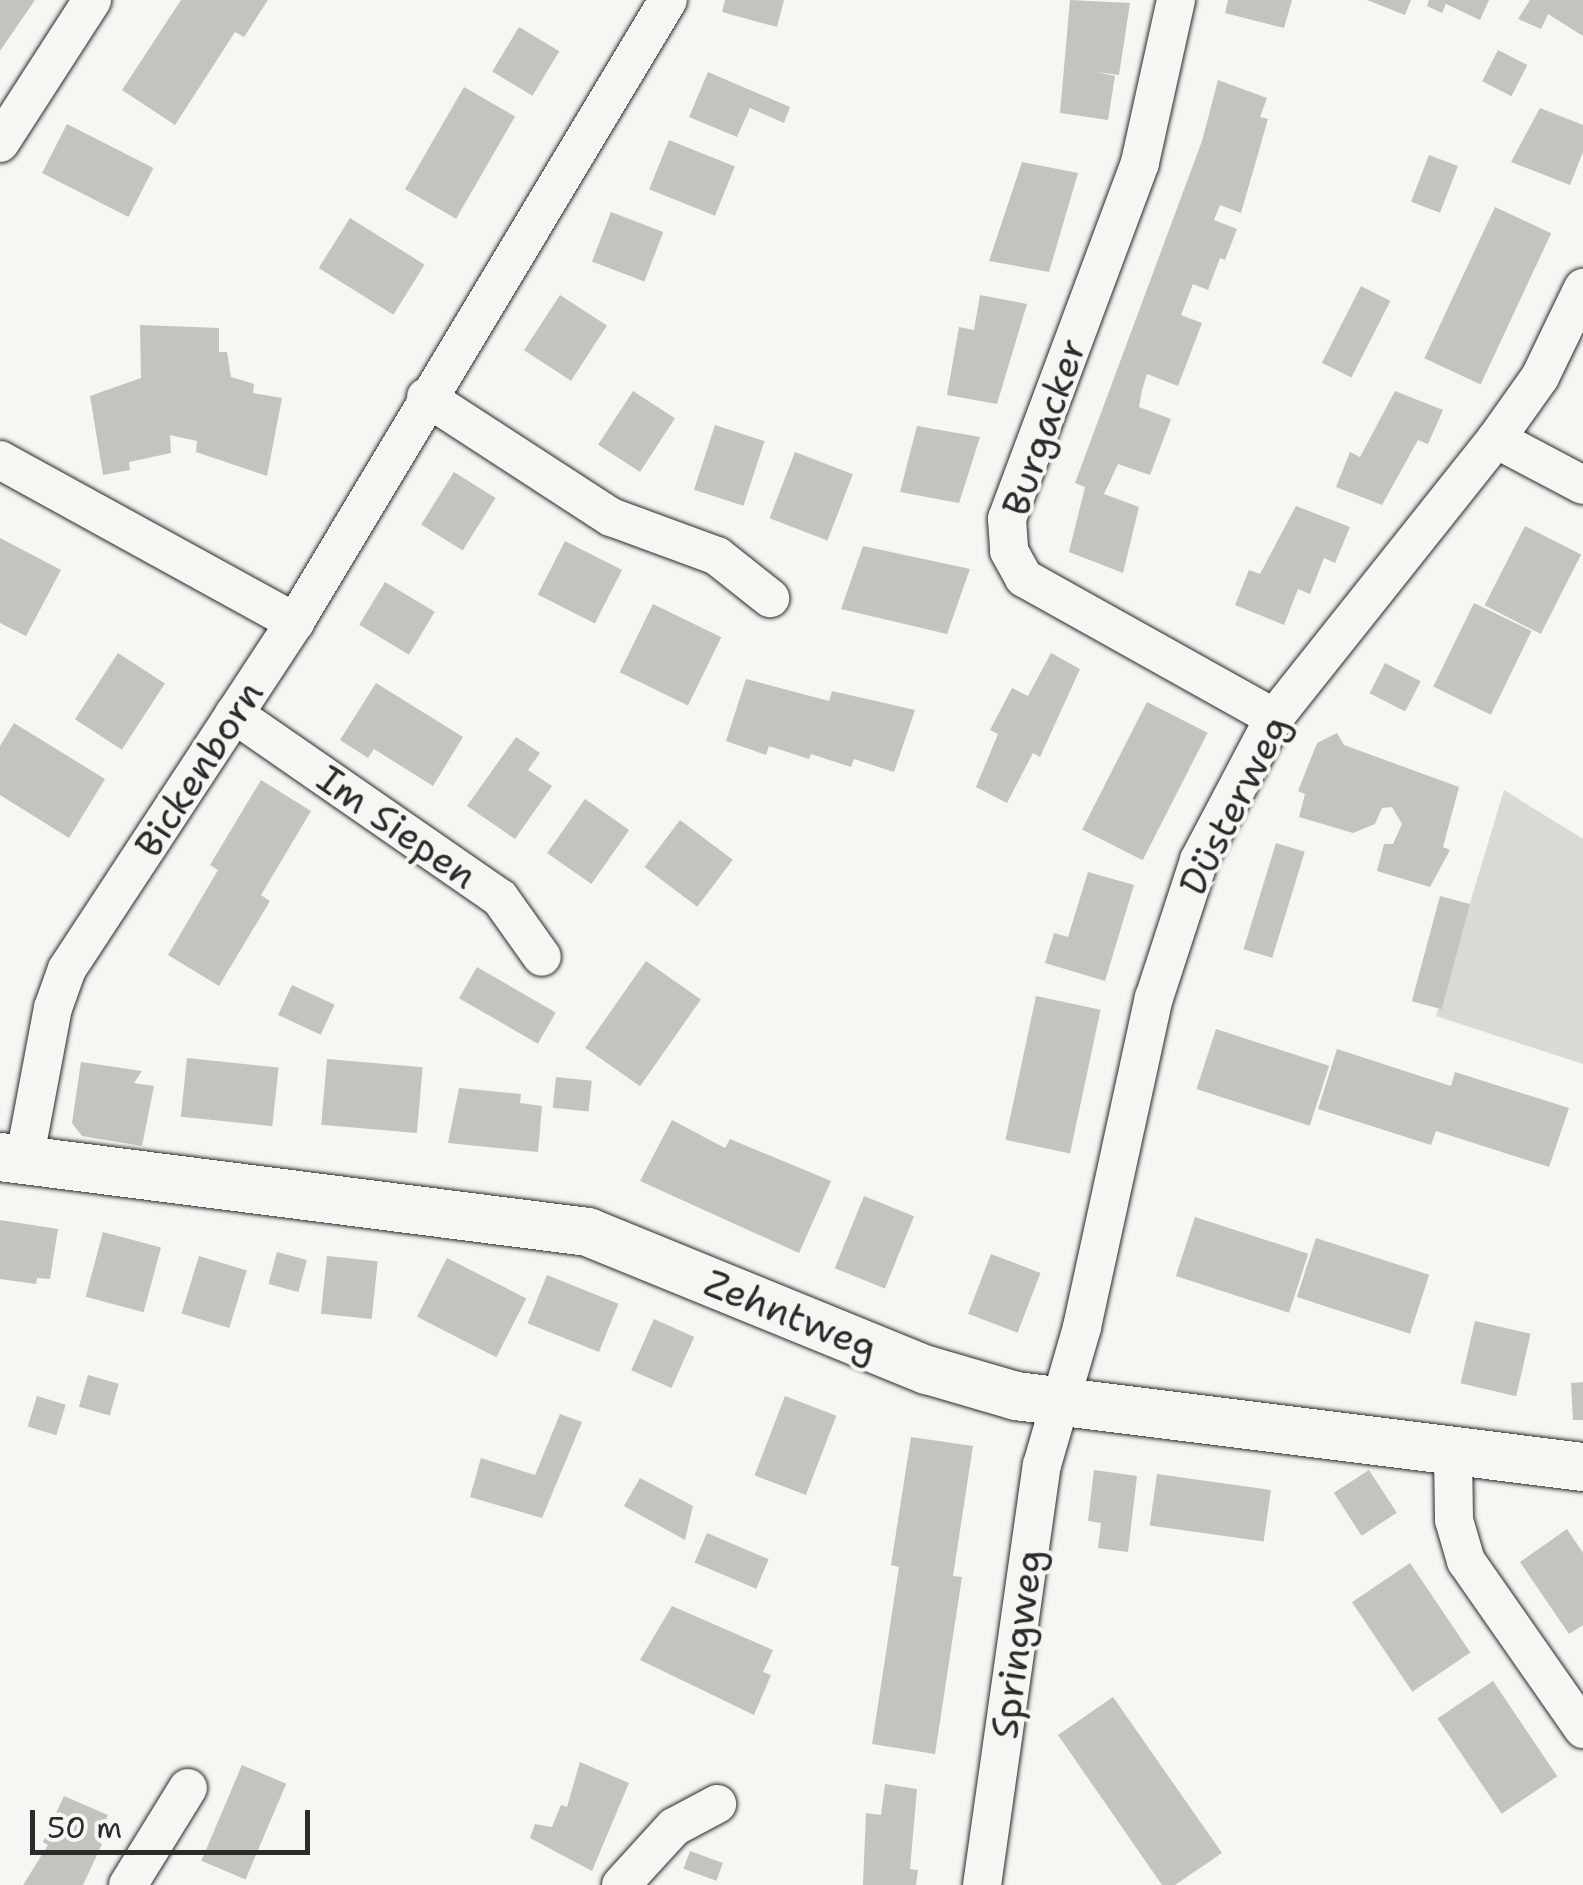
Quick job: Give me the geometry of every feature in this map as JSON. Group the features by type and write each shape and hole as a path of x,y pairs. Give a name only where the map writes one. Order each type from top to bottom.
{"street":[{"path":"0,144 92,0"},
{"name":"Bickenborn","path":"12,1159 53,1008 68,969 295,622 426,397 668,0"},
{"name":"Burgacker","path":"1176,0 1140,164 1008,519 1008,550 1024,578 1274,718"},
{"name":"Düsterweg","path":"1058,1404 1082,1327 1174,926 1200,860 1274,718 1496,440 1540,377 1583,288"},
{"path":"426,397 612,517 717,556 770,598"},
{"path":"1496,440 1583,485"},
{"path":"0,460 295,622"},
{"name":"Im Siepen","path":"234,714 500,898 542,957"},
{"name":"Zehntweg","path":"12,1159 588,1232 926,1370 1058,1404 1583,1467"},
{"name":"Springweg","path":"982,1885 1042,1465 1058,1404"},
{"path":"1453,1454 1454,1520 1466,1561 1583,1729"},
{"path":"128,1885 188,1788"},
{"path":"621,1885 674,1827 718,1804"}],"shaded area":[{"path":"1504,790 1583,839 1583,1064 1436,1016"}],"building":[{"path":"0,0 35,0 0,51"},
{"path":"181,0 268,0 244,37 235,32 175,125 122,90"},
{"path":"725,0 784,0 777,27 722,12"},
{"path":"1070,0 1130,3 1119,75 1096,72 1115,76 1108,120 1060,113"},
{"path":"1228,0 1292,0 1284,28 1225,13"},
{"path":"1367,0 1411,0 1405,15"},
{"path":"1429,0 1489,0 1480,20 1446,4 1442,13 1427,6"},
{"path":"1530,0 1583,0 1583,36 1548,14 1541,29 1518,19"},
{"path":"519,27 559,51 533,96 492,72"},
{"path":"1498,50 1527,65 1512,96 1482,81"},
{"path":"708,72 790,107 784,123 750,108 737,137 689,117"},
{"path":"1218,80 1267,98 1260,117 1268,119 1241,213 1220,205 1214,220 1237,229 1225,260 1220,258 1208,290 1193,284 1181,315 1202,323 1178,386 1147,374 1139,407 1171,419 1150,475 1118,464 1104,494 1139,507 1123,573 1069,552 1085,487 1075,483 1202,141"},
{"path":"464,87 515,116 456,219 405,189"},
{"path":"1540,108 1583,125 1583,152 1570,185 1511,162"},
{"path":"67,124 153,168 128,217 42,173"},
{"path":"669,140 735,167 715,216 649,189"},
{"path":"1429,155 1458,166 1440,213 1411,202"},
{"path":"1022,162 1078,173 1049,272 989,261"},
{"path":"1495,207 1551,233 1481,385 1424,358"},
{"path":"611,212 663,232 644,282 592,261"},
{"path":"350,218 425,265 393,315 319,268"},
{"path":"1361,286 1390,301 1351,378 1322,363"},
{"path":"560,295 607,325 571,381 524,350"},
{"path":"980,295 1027,304 997,404 947,395 959,327 974,330"},
{"path":"140,325 219,328 219,352 227,352 231,377 254,384 253,393 282,398 267,476 196,452 197,441 170,435 171,453 129,462 130,470 103,475 90,396 141,378"},
{"path":"633,391 675,418 640,472 598,445"},
{"path":"1395,391 1443,410 1428,444 1418,440 1382,505 1336,487 1350,452 1360,457"},
{"path":"715,425 764,441 743,506 694,490"},
{"path":"917,426 980,437 959,503 900,492"},
{"path":"795,452 853,474 827,541 770,518"},
{"path":"454,472 496,498 463,551 421,525"},
{"path":"1296,506 1350,527 1335,563 1324,558 1310,594 1298,589 1284,625 1235,605 1249,570 1260,574"},
{"path":"1525,526 1581,555 1541,634 1485,605"},
{"path":"0,538 61,570 26,636 0,623"},
{"path":"565,541 622,570 595,624 538,594"},
{"path":"863,546 970,569 947,634 841,609"},
{"path":"385,582 435,612 409,655 359,625"},
{"path":"1474,603 1532,631 1491,715 1433,687"},
{"path":"653,604 721,637 688,706 620,672"},
{"path":"118,653 165,683 122,750 75,719"},
{"path":"1051,653 1080,669 1040,757 1033,753 1007,803 976,787 998,734 990,730 1012,688 1028,696"},
{"path":"1385,663 1421,681 1405,711 1370,693"},
{"path":"746,679 829,701 832,691 915,710 894,772 854,759 851,767 811,754 809,759 769,746 766,755 726,741"},
{"path":"376,683 463,737 433,786 374,749 368,758 340,740"},
{"path":"1147,702 1208,733 1143,860 1082,829"},
{"path":"14,723 105,779 69,838 0,795 0,746"},
{"path":"1337,733 1344,745 1459,787 1443,847 1450,850 1430,887 1377,871 1384,844 1393,844 1402,824 1392,807 1382,808 1375,824 1353,833 1299,817 1305,794 1298,791 1317,743"},
{"path":"516,737 540,753 528,770 552,786 515,839 467,806"},
{"path":"261,780 311,811 261,895 270,901 219,986 168,955 218,870 210,865"},
{"path":"585,799 629,830 591,884 547,853"},
{"path":"680,820 733,860 697,907 644,867"},
{"path":"1276,843 1305,852 1272,958 1244,949"},
{"path":"1088,872 1134,885 1105,981 1045,963 1054,933 1068,937"},
{"path":"1440,896 1470,904 1442,1009 1412,1001"},
{"path":"646,961 701,999 640,1086 585,1048"},
{"path":"477,967 556,1012 538,1044 459,998"},
{"path":"292,985 335,1005 321,1035 278,1015"},
{"path":"1036,996 1101,1010 1070,1154 1005,1140"},
{"path":"1216,1029 1329,1066 1310,1126 1197,1089"},
{"path":"1337,1049 1451,1086 1455,1072 1569,1108 1549,1167 1436,1131 1431,1145 1318,1109"},
{"path":"187,1058 278,1068 272,1126 181,1117"},
{"path":"327,1059 423,1067 417,1133 321,1125"},
{"path":"81,1062 142,1071 134,1083 154,1086 142,1146 82,1136 72,1123"},
{"path":"556,1077 592,1081 589,1112 553,1108"},
{"path":"459,1088 521,1094 520,1103 542,1106 538,1152 448,1143"},
{"path":"672,1120 725,1148 730,1139 831,1181 799,1253 640,1181"},
{"path":"864,1196 914,1216 885,1289 835,1268"},
{"path":"1195,1217 1308,1254 1289,1313 1176,1276"},
{"path":"0,1220 58,1229 50,1279 37,1278 36,1284 0,1279"},
{"path":"103,1232 161,1248 144,1312 86,1297"},
{"path":"1316,1238 1429,1275 1410,1334 1297,1297"},
{"path":"277,1252 307,1260 298,1292 268,1284"},
{"path":"991,1254 1040,1273 1018,1333 968,1314"},
{"path":"199,1256 247,1271 229,1328 181,1313"},
{"path":"327,1256 378,1261 372,1319 321,1314"},
{"path":"447,1258 526,1298 496,1357 417,1317"},
{"path":"547,1275 618,1304 599,1352 528,1323"},
{"path":"654,1319 694,1337 671,1388 631,1370"},
{"path":"1475,1321 1531,1334 1516,1396 1461,1383"},
{"path":"88,1375 119,1384 110,1416 79,1407"},
{"path":"1583,1382 1583,1420 1573,1420 1571,1383"},
{"path":"37,1396 66,1405 56,1435 28,1427"},
{"path":"785,1396 836,1416 806,1495 755,1475"},
{"path":"560,1414 582,1422 542,1518 470,1497 481,1458 535,1475"},
{"path":"911,1437 973,1446 953,1576 962,1577 935,1754 872,1744 899,1567 891,1565"},
{"path":"1094,1470 1137,1476 1128,1552 1098,1548 1101,1523 1088,1521"},
{"path":"1369,1470 1397,1513 1362,1536 1334,1493"},
{"path":"1157,1474 1271,1490 1264,1541 1150,1525"},
{"path":"640,1478 693,1506 685,1540 624,1506"},
{"path":"1567,1529 1583,1553 1583,1625 1569,1634 1520,1562"},
{"path":"707,1533 769,1559 756,1589 694,1562"},
{"path":"1410,1563 1470,1653 1412,1692 1352,1602"},
{"path":"672,1606 773,1650 763,1672 771,1675 754,1715 640,1660"},
{"path":"1493,1681 1557,1776 1502,1814 1437,1718"},
{"path":"1113,1697 1222,1853 1175,1885 1162,1885 1058,1735"},
{"path":"580,1762 629,1783 592,1871 530,1838 535,1824 552,1827 561,1805 567,1807"},
{"path":"242,1765 286,1784 246,1879 201,1861"},
{"path":"885,1784 917,1789 910,1869 918,1870 916,1885 863,1885 866,1813 881,1815"},
{"path":"64,1796 108,1815 97,1841 102,1844 83,1885 23,1885 48,1845 43,1842"},
{"path":"690,1851 723,1863 716,1881 684,1869"}]}
